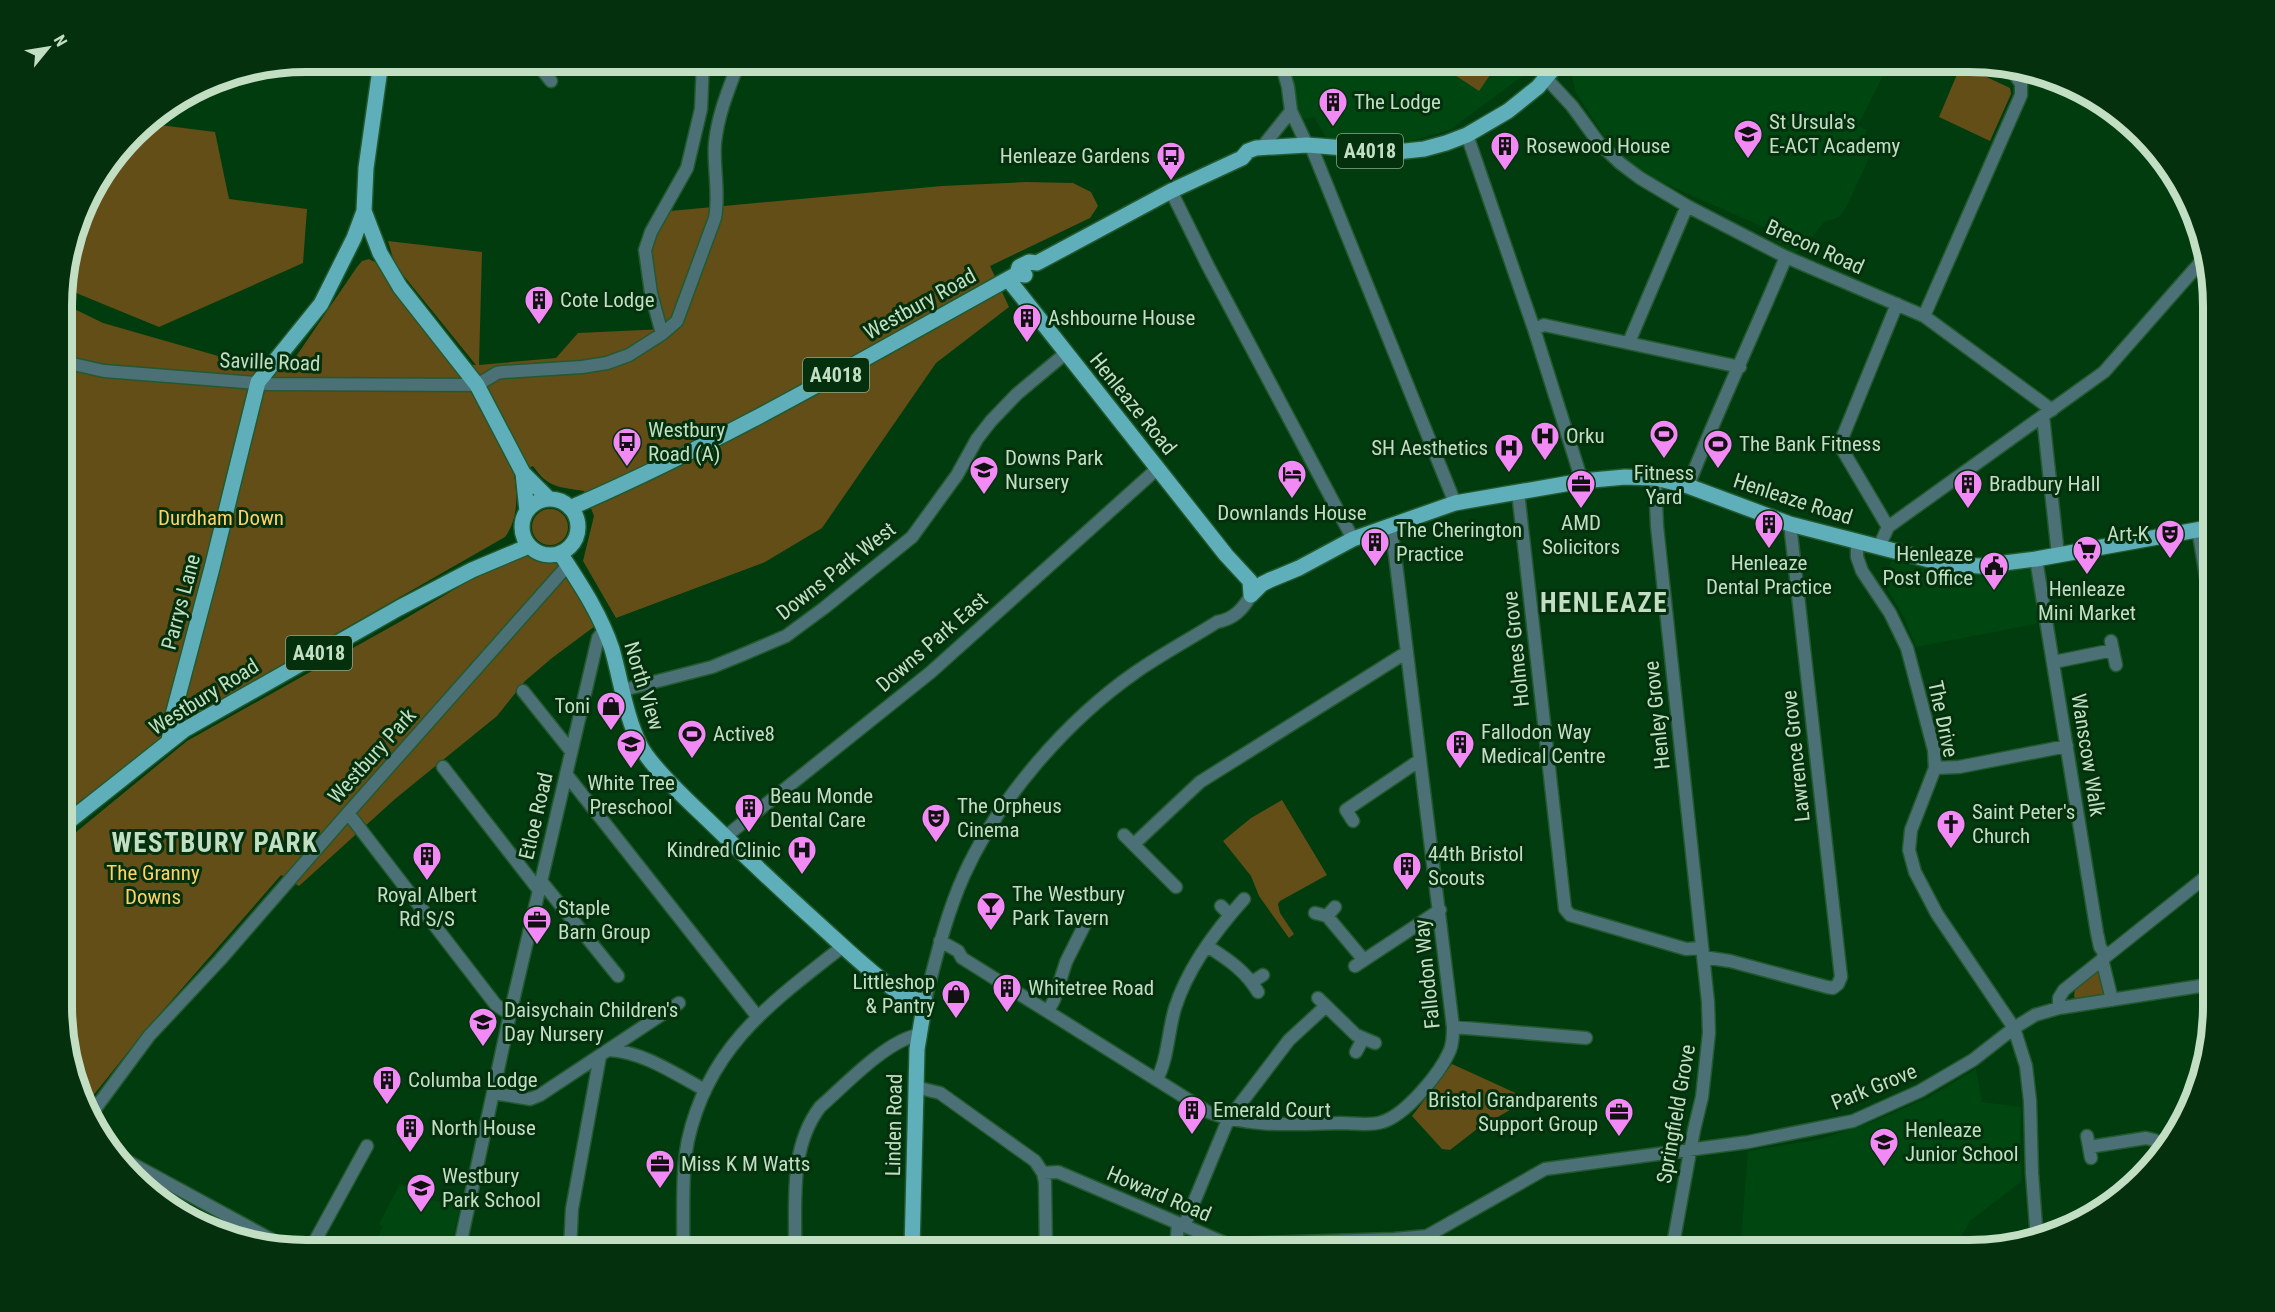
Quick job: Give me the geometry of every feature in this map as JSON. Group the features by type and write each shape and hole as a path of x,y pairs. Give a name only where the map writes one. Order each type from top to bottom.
{"main road":[{"name":"Parrys Lane","path":"169,741 173,715 260,387 321,304 354,238 364,211 366,168 380,72"},
{"name":"Westbury Road","path":"573,513 807,392 1012,277 1020,267 1029,262 1036,263 1171,191 1242,158 1249,161 1264,157 1267,148 1309,146 1396,152 1424,149 1467,135 1508,111 1550,72"},
{"name":"Parrys Lane","path":"364,211 380,253 400,287 477,385 523,473 549,499"},
{"name":"Henleaze Road","path":"1012,277 1066,353 1226,555 1236,581 1251,595 1266,594 1299,568 1353,539 1455,504 1582,481 1625,477 1655,478 1688,486 1790,524 1945,564 1963,566 2036,559 2203,529"},
{"name":"Parrys Lane","path":"523,473 527,511"},
{"path":"549,499 561,501 573,513 577,535 565,555 543,554 526,540 522,526 527,511 536,502 549,499"},
{"name":"Westbury Road","path":"72,819 184,730 399,608 526,540"},
{"name":"North View","path":"565,555 605,629 640,746 725,837 842,947 901,994 925,1001"},
{"path":"173,715 184,730"},
{"name":"Linden Road","path":"912,1240 915,1086 918,1035 925,1001"}],"street":[{"path":"544,72 551,81"},
{"path":"662,334 651,293 645,250 651,232 687,168 701,109 703,72"},
{"path":"477,385 502,372 582,367 607,363 629,355 662,334 677,321 715,218 718,204 715,145 718,117 735,72"},
{"path":"1284,72 1291,111 1309,146 1455,504"},
{"name":"Brecon Road","path":"1555,72 1572,106 1599,143 1620,163 1687,207 1786,257 1924,316 2048,413"},
{"path":"1924,316 2021,95 2021,84 2016,76"},
{"path":"1267,148 1291,111"},
{"path":"1467,135 1534,329 1582,481"},
{"path":"1171,191 1208,266 1353,539"},
{"path":"1629,342 1687,207"},
{"path":"1688,486 1709,431 1740,367 1786,257"},
{"path":"1879,547 1888,527 2104,372 2199,263"},
{"path":"1888,527 1842,448 1843,436 1897,304"},
{"path":"1534,329 1544,325 1740,367"},
{"name":"Downs Park West","path":"623,690 712,667 744,654 786,636 824,608 912,537 957,476 977,439 991,421 1017,394 1066,353"},
{"name":"Saville Road","path":"72,364 105,371 260,387 477,385"},
{"path":"2048,413 2058,555"},
{"name":"Downs Park East","path":"725,837 931,672 1158,468"},
{"name":"Henley Grove","path":"1655,478 1657,526 1702,952"},
{"name":"Holmes Grove","path":"1518,492 1565,909 1570,915 1702,952"},
{"name":"Lawrence Grove","path":"1702,952 1827,987 1838,984 1841,976 1790,524"},
{"name":"Fallodon Way","path":"940,940 958,951 962,958 1208,1112 1228,1120 1274,1124 1380,1123 1397,1116 1411,1105 1446,1059 1453,1040 1454,1027 1394,547 1389,525"},
{"name":"The Drive","path":"1857,542 1857,557 1862,571 1890,614 1907,648 1932,740 1935,768 1911,830 1909,850 1915,872 1937,914 2014,1028 2026,1066 2030,1101 2036,1230"},
{"name":"Westbury Park","path":"95,1108 149,1036 220,960 556,579 565,555"},
{"name":"Wanscow Walk","path":"2036,559 2097,933 2104,958"},
{"path":"925,1001 940,940 969,865 992,826 1026,778 1072,725 1125,681 1217,622 1224,621 1243,610 1251,595"},
{"name":"Etloe Road","path":"461,1240 510,1014 571,751 598,638 605,629"},
{"path":"2054,663 2112,646 2116,665"},
{"path":"1134,844 1200,782 1407,652"},
{"path":"523,691 571,751"},
{"path":"1935,768 1959,766 2067,746"},
{"path":"1353,821 1346,810 1420,760"},
{"path":"443,767 618,976"},
{"path":"566,774 757,1016"},
{"path":"348,813 496,1005 510,1014"},
{"path":"1124,835 1176,887"},
{"path":"2059,1008 2059,998 2064,990 2203,879"},
{"path":"1157,1079 1162,1070 1167,1037 1176,1005 1207,946 1244,899"},
{"path":"1221,906 1230,915"},
{"path":"1315,913 1331,912 1359,963 1440,910"},
{"path":"1048,1011 1054,1000 1066,962 1088,918"},
{"path":"1207,946 1236,966 1255,987 1263,975"},
{"path":"683,1240 688,1141 705,1090 731,1047 757,1016 842,947"},
{"name":"Springfield Grove","path":"1674,1240 1702,1097 1708,1043 1708,1002 1702,952"},
{"path":"936,957 962,958"},
{"path":"2104,958 2112,1000"},
{"name":"Park Grove","path":"1545,1169 1749,1142 1853,1121 1920,1091 1973,1059 2035,1015 2059,1008 2203,986"},
{"path":"1176,1240 1176,1229 1181,1224 1228,1120 1289,1040 1322,1002 1356,1035 1369,1041 1356,1052"},
{"path":"493,1093 530,1099 605,1053 679,1003"},
{"path":"1454,1027 1586,1038"},
{"path":"795,1240 797,1156 814,1115 820,1107 890,1047 910,1036 918,1035"},
{"path":"605,1053 629,1053 648,1060 705,1090"},
{"path":"570,1240 572,1209 605,1053"},
{"path":"915,1086 928,1088 945,1096 1035,1161 1043,1173 1046,1199 1046,1240"},
{"path":"2089,1147 2146,1138 2159,1143"},
{"path":"316,1240 367,1146"},
{"path":"134,1165 267,1237"},
{"name":"Howard Road","path":"1412,1240 1427,1236 1545,1169"},
{"name":"Howard Road","path":"1043,1173 1058,1172 1218,1240"}],"shaded area":[{"path":"1286,72 1526,72 1450,130 1411,141 1361,143 1329,138 1326,137 1314,117 1306,119 1296,116"},
{"name":"St Ursula's E-ACT Academy","path":"1571,72 1885,72 1858,125 1867,131 1859,148 1870,156 1846,208 1839,217 1824,222 1801,250 1793,254 1767,234 1770,230 1661,182 1629,162 1604,136 1576,93"},
{"path":"1891,561 1959,575 2031,566 2040,623 1916,647 1904,618 1884,583"},
{"name":"Henleaze Junior School","path":"1976,1069 1982,1102 2021,1107 2022,1181 1970,1221 1960,1240 1741,1240 1748,1151 1821,1139 1872,1122 1927,1098"},
{"name":"Westbury Park School","path":"400,1184 420,1189 418,1198 460,1205 453,1240 377,1240 383,1226 379,1224"}],"green space":[{"path":"1450,72 1492,72 1479,91"},
{"path":"1958,72 1977,72 2010,88 2011,94 1990,141 1939,117"},
{"path":"158,125 215,132 229,199 307,209 303,263 159,327 73,292 76,260 84,231 96,202 120,163 140,140"},
{"name":"Durdham Down","path":"1026,182 1073,183 1091,192 1098,206 1090,218 990,266 1009,307 936,363 822,528 765,562 616,618 583,561 594,516 584,491 549,483 533,466 514,475 515,515 505,537 199,712 72,807 72,308 103,323 232,360 293,361 357,267 362,261 369,259 375,262 451,364 476,365 395,265 388,241 482,252 479,365 556,358 578,333 664,329 651,280 650,254 651,242 656,231 670,211 942,186"},
{"path":"550,509 562,515 568,527 562,539 550,545 538,539 532,527 538,515"},
{"name":"The Granny Downs","path":"522,549 566,561 595,626 525,681 497,716 395,799 299,886 281,875 144,1032 91,1098 80,1067 74,1037 72,835 187,741 403,620"},
{"path":"1282,800 1327,875 1278,904 1280,913 1294,934 1289,938 1259,896 1251,876 1223,841 1251,818"},
{"path":"2099,968 2105,996 2079,1001 2074,997 2075,988"},
{"path":"1452,1064 1529,1099 1477,1129 1450,1150 1442,1149 1412,1116"}],"place":[{"name":"The Lodge","path":"1333,128"},
{"name":"St Ursula's E-ACT Academy","path":"1748,160"},
{"name":"Rosewood House","path":"1505,172"},
{"name":"Henleaze Gardens","path":"1171,182"},
{"name":"Cote Lodge","path":"539,326"},
{"name":"Ashbourne House","path":"1027,344"},
{"name":"Fitness Yard","path":"1664,460"},
{"name":"Orku","path":"1545,462"},
{"name":"Westbury Road (A)","path":"627,468"},
{"name":"The Bank Fitness","path":"1718,470"},
{"name":"SH Aesthetics","path":"1509,474"},
{"name":"Downs Park Nursery","path":"984,496"},
{"name":"Downlands House","path":"1292,500"},
{"name":"AMD Solicitors","path":"1581,510"},
{"name":"Bradbury Hall","path":"1968,510"},
{"name":"Henleaze Dental Practice","path":"1769,550"},
{"name":"Art-K","path":"2170,560"},
{"name":"The Cherington Practice","path":"1375,568"},
{"name":"Henleaze Mini Market","path":"2087,576"},
{"name":"Henleaze Post Office","path":"1994,592"},
{"name":"Toni","path":"611,732"},
{"name":"Active8","path":"692,760"},
{"name":"White Tree Preschool","path":"631,770"},
{"name":"Fallodon Way Medical Centre","path":"1460,770"},
{"name":"Beau Monde Dental Care","path":"749,834"},
{"name":"The Orpheus Cinema","path":"936,844"},
{"name":"Saint Peter's Church","path":"1951,850"},
{"name":"Kindred Clinic","path":"802,876"},
{"name":"Royal Albert Rd S/S","path":"427,882"},
{"name":"44th Bristol Scouts","path":"1407,892"},
{"name":"The Westbury Park Tavern","path":"991,932"},
{"name":"Staple Barn Group","path":"537,946"},
{"name":"Whitetree Road","path":"1007,1014"},
{"name":"Littleshop & Pantry","path":"956,1020"},
{"name":"Daisychain Children's Day Nursery","path":"483,1048"},
{"name":"Columba Lodge","path":"387,1106"},
{"name":"Emerald Court","path":"1192,1136"},
{"name":"Bristol Grandparents Support Group","path":"1619,1138"},
{"name":"North House","path":"410,1154"},
{"name":"Henleaze Junior School","path":"1884,1168"},
{"name":"Miss K M Watts","path":"660,1190"},
{"name":"Westbury Park School","path":"421,1214"}],"district":[{"name":"HENLEAZE","path":"1604,603"},
{"name":"WESTBURY PARK","path":"215,843"}]}
